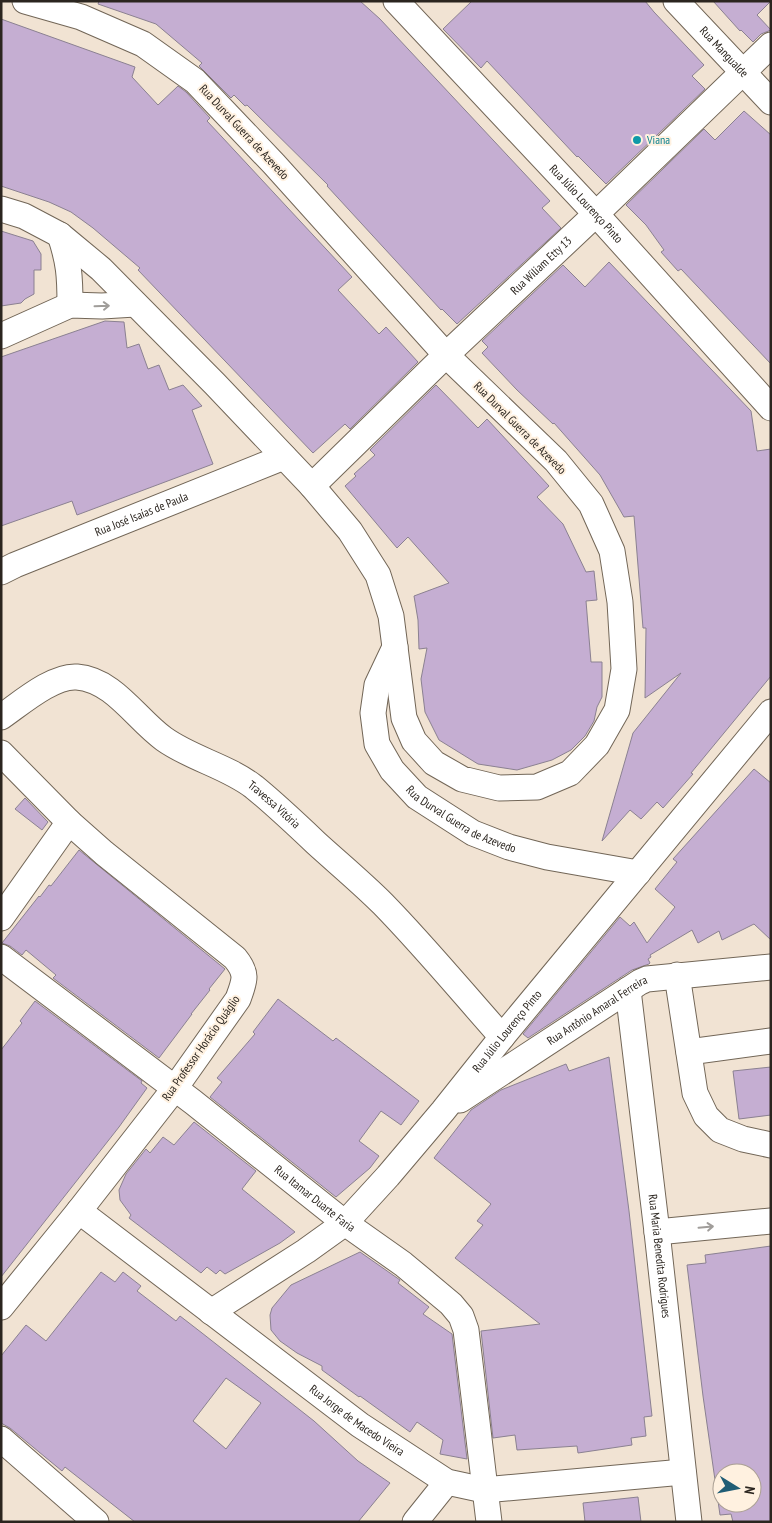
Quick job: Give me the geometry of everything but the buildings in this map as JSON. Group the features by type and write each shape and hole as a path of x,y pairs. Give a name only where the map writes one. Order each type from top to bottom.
{"street":[{"name":"Rua Durval Guerra de Azevedo","path":"1,209 24,216 60,235 101,269 215,384 312,486 350,531 378,576 391,616 404,718 414,741 434,763 462,780 499,788 537,787 570,773 597,746 617,710 624,669 620,602 612,551 591,504 556,461 446,355 274,164 195,81 143,44 81,17 25,1"},
{"name":"Rua Júlio Lourenço Pinto","path":"396,1 596,214 771,408"},
{"name":"Rua Mangualde","path":"676,1 771,102"},
{"name":"Rua Wiliam Etty 13","path":"312,486 446,355 596,214 771,45"},
{"path":"60,235 67,257 70,276 70,305"},
{"path":"1,336 70,305 135,304"},
{"name":"Rua José Isaías de Paula","path":"1,572 14,564 284,457"},
{"name":"Rua Durval Guerra de Azevedo","path":"395,647 377,685 373,713 377,744 392,770 417,797 473,833 509,847 547,857 638,873"},
{"name":"Travessa Vitória","path":"1,717 38,691 58,680 74,676 101,684 127,704 159,735 178,749 231,773 252,786 283,812 382,904 502,1036"},
{"name":"Rua Júlio Lourenço Pinto","path":"210,1312 306,1251 345,1223 443,1111 502,1036 771,712"},
{"name":"Rua Professor Horácio Quáglio","path":"1,753 69,822 104,853 235,958 242,967 245,976 238,999 175,1088 1,1307"},
{"path":"1,918 69,822"},
{"name":"Rua Itamar Duarte Faria","path":"1,956 175,1088 345,1223 403,1264 452,1304 461,1316 466,1330 489,1522"},
{"name":"Rua Antônio Amaral Ferreira","path":"443,1111 647,979 771,967"},
{"path":"677,975 694,1092 706,1116 720,1130 743,1139 771,1145"},
{"name":"Rua Maria Benedita Rodrigues","path":"628,990 689,1522"},
{"path":"689,1052 771,1042"},
{"name":"Rua Jorge de Macedo Vieira","path":"79,1211 360,1426 446,1482 484,1490 683,1472"},
{"path":"657,1232 771,1221"},
{"path":"1,1439 96,1522"},
{"path":"414,1522 446,1482"}],"place":[{"name":"Viana","path":"637,140"}]}
